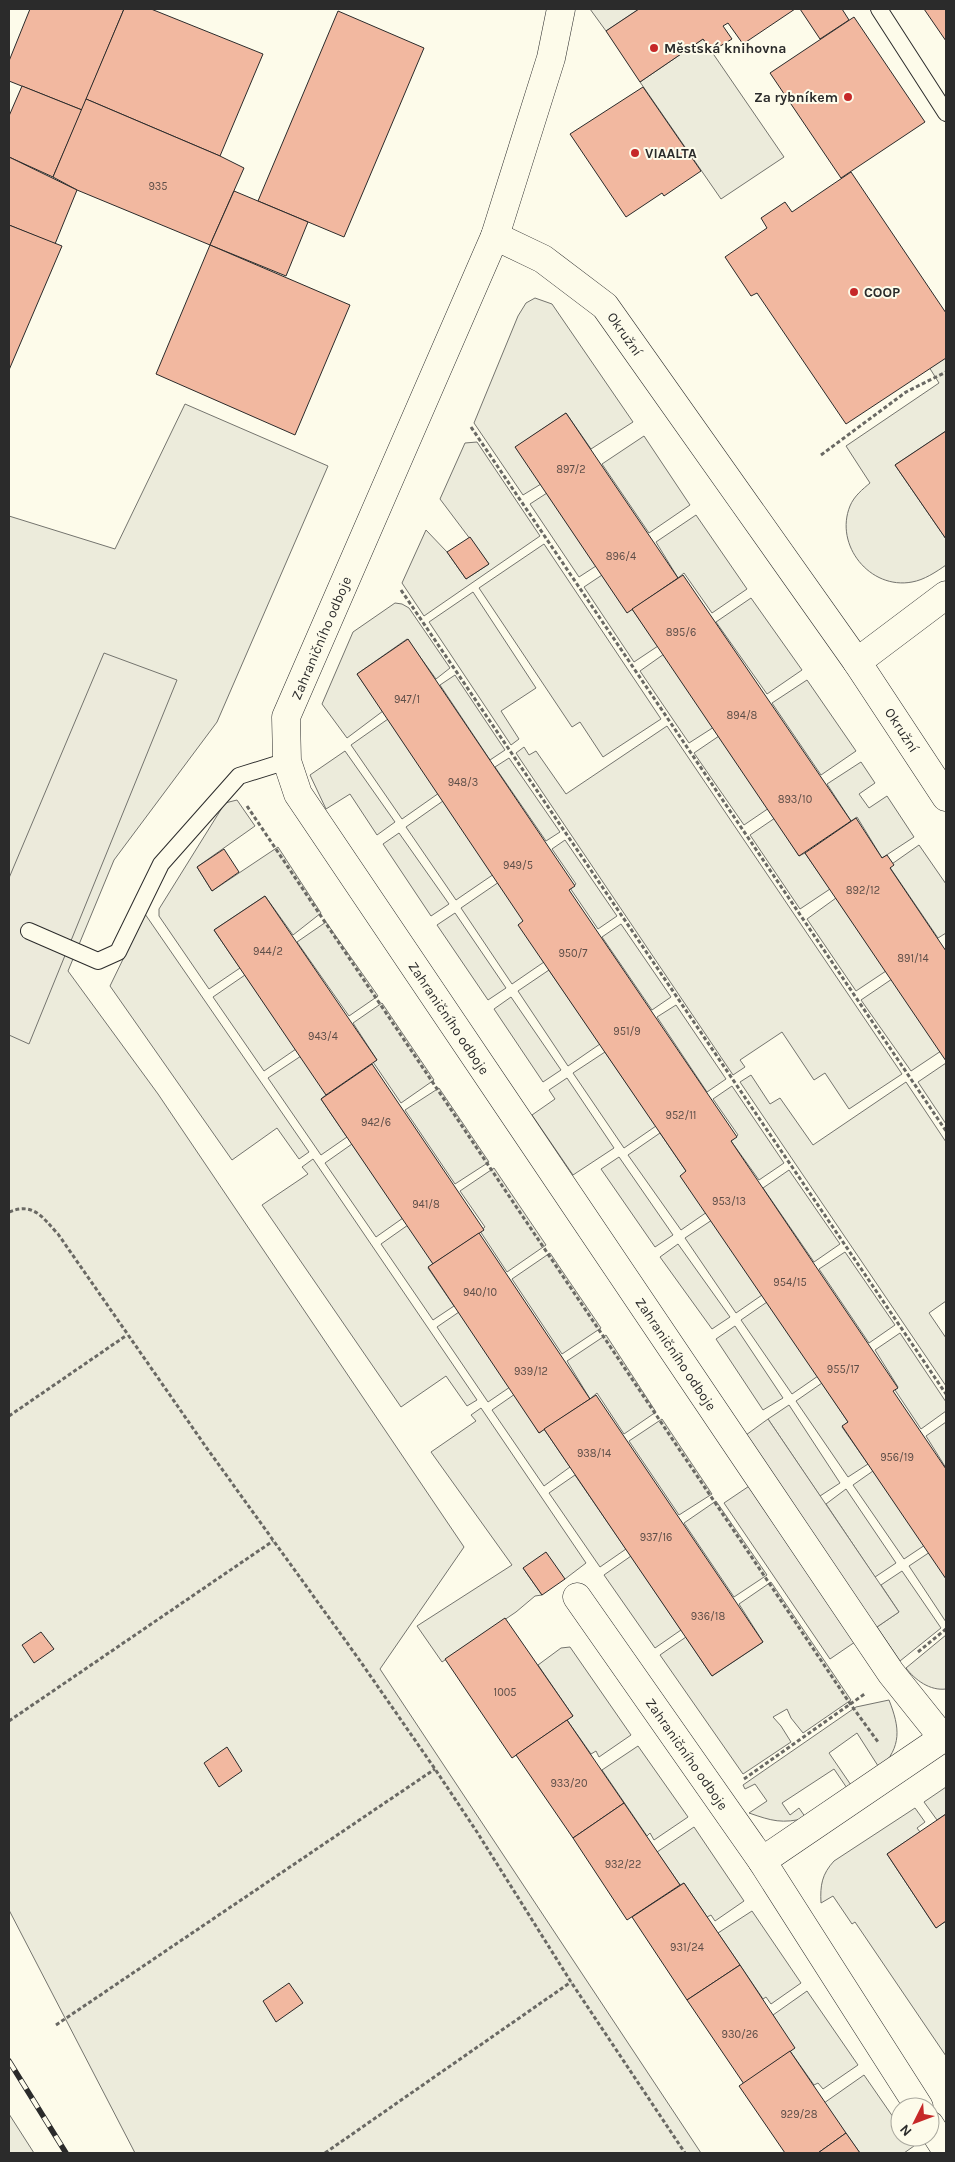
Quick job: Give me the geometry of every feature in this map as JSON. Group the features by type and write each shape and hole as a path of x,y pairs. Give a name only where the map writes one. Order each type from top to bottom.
{"street":[{"path":"495,236 551,58 562,9"},
{"name":"Okružní","path":"495,236 543,259 605,306 857,662 946,797"},
{"name":"Zahraničního odboje","path":"495,236 286,717 287,761 298,794 892,1673 945,1737 762,1861"},
{"path":"857,662 946,595"},
{"name":"Zahraničního odboje","path":"577,1597 762,1861 913,2097"}],"lane":[{"path":"879,9 946,113"},
{"path":"29,931 98,961 118,952 161,864 239,776 287,761"}],"path":[{"path":"822,455 906,392 946,372"},
{"path":"471,426 946,1130"},
{"path":"401,590 946,1394"},
{"path":"232,784 850,1705 897,1769"},
{"path":"9,1212 19,1208 34,1210 58,1234 127,1335 272,1541 358,1658 435,1770 477,1832 571,1982 685,2153"},
{"path":"9,1416 127,1335"},
{"path":"9,1722 272,1541"},
{"path":"718,1797 850,1705 946,1629"},
{"path":"56,2025 435,1770"},
{"path":"325,2153 571,1982"}],"shaded area":[{"path":"590,9 639,9 606,31"},
{"path":"703,39 784,157 721,199 640,82"},
{"path":"535,298 552,304 633,422 591,449 566,413 516,447 541,484 523,495 474,423 518,316 526,303"},
{"path":"946,356 946,431 895,465 946,539 946,565 921,579 897,583 882,579 870,572 859,562 852,549 847,535 846,521 850,506 856,496 870,483 846,446 939,383 929,367"},
{"path":"185,404 328,466 217,722 114,860 68,971 158,1094 464,1547 380,1669 701,2153 135,2153 9,1910 9,516 115,549"},
{"path":"644,436 690,505 649,533 602,464"},
{"path":"477,442 540,536 424,616 402,583 426,530 447,552 466,579 489,564 440,499 465,443"},
{"path":"547,493 596,566 579,577 530,504"},
{"path":"696,515 747,589 712,613 684,573 678,578 656,542"},
{"path":"544,544 661,719 603,757 580,722 572,727 479,588"},
{"path":"602,575 627,612 632,609 658,646 634,662 584,587"},
{"path":"473,592 536,688 501,711 519,739 511,745 429,622"},
{"path":"751,598 802,670 767,694 716,622"},
{"path":"395,603 409,608 450,668 436,679 407,639 357,674 383,711 347,738 322,704 353,632"},
{"path":"104,653 177,680 29,1044 9,1035 9,878"},
{"path":"664,654 714,727 689,743 640,671"},
{"path":"455,675 505,750 490,760 440,685"},
{"path":"807,680 856,751 821,775 772,703"},
{"path":"388,719 439,793 402,819 351,745"},
{"path":"667,726 902,1074 849,1109 825,1073 814,1080 782,1032 740,1060 745,1067 733,1075 516,753 524,747 529,755 536,751 566,794"},
{"path":"719,736 769,808 744,825 694,753"},
{"path":"345,751 395,822 377,835 350,794 326,809 310,775"},
{"path":"509,758 560,832 546,841 495,767"},
{"path":"861,762 875,783 859,794 869,808 887,796 914,837 882,858 857,817 851,821 827,784"},
{"path":"237,800 255,826 197,867 212,891 278,847 321,913 293,935 265,896 214,930 240,968 209,989 159,916 159,909 225,803"},
{"path":"443,801 494,874 456,900 406,827"},
{"path":"775,818 799,856 805,853 830,889 800,909 750,835"},
{"path":"399,833 449,904 431,916 383,844"},
{"path":"565,840 617,916 598,929 570,888 576,884 552,849"},
{"path":"919,845 946,884 946,933 938,938 889,866"},
{"path":"499,882 525,920 544,962 512,984 461,908"},
{"path":"836,898 886,971 856,991 807,919"},
{"path":"455,913 506,988 488,1000 437,925"},
{"path":"145,914 309,1152 299,1159 277,1128 232,1160 110,986"},
{"path":"326,922 378,996 349,1016 297,942"},
{"path":"621,924 671,997 652,1010 602,937"},
{"path":"549,970 600,1044 568,1066 518,991"},
{"path":"245,975 296,1049 264,1071 213,997"},
{"path":"892,979 941,1051 911,1071 861,1000"},
{"path":"511,997 561,1070 543,1082 494,1009"},
{"path":"382,1003 434,1080 401,1103 373,1062 377,1060 353,1023"},
{"path":"676,1005 726,1079 707,1092 657,1017"},
{"path":"605,1052 656,1126 624,1148 573,1073"},
{"path":"301,1056 327,1094 321,1099 347,1137 321,1155 268,1078"},
{"path":"946,1063 946,1124 918,1082"},
{"path":"751,1075 770,1104 780,1098 813,1145 906,1082 946,1142 946,1301 929,1313 946,1338 946,1386 740,1082"},
{"path":"567,1078 614,1148 573,1175 532,1115 555,1099 549,1090"},
{"path":"732,1086 784,1163 759,1180 731,1141 738,1135 713,1099"},
{"path":"439,1088 489,1162 455,1184 405,1110"},
{"path":"660,1133 686,1171 707,1212 681,1230 628,1155"},
{"path":"352,1144 403,1218 376,1237 325,1163"},
{"path":"619,1157 673,1235 655,1247 601,1169"},
{"path":"313,1159 477,1400 467,1406 446,1376 401,1407 262,1205 308,1174 302,1167"},
{"path":"494,1168 546,1245 507,1272 480,1231 485,1227 460,1191"},
{"path":"789,1170 840,1244 814,1262 763,1188"},
{"path":"712,1220 762,1295 736,1313 685,1238"},
{"path":"408,1225 434,1262 428,1268 454,1306 433,1320 381,1244"},
{"path":"678,1244 730,1317 712,1329 660,1257"},
{"path":"845,1252 895,1325 869,1343 819,1269"},
{"path":"550,1253 601,1328 562,1354 512,1279"},
{"path":"767,1302 818,1376 792,1394 741,1320"},
{"path":"459,1312 510,1387 488,1402 437,1327"},
{"path":"735,1326 783,1398 763,1410 716,1339"},
{"path":"900,1333 946,1402 946,1411 921,1429 895,1390 898,1387 875,1350"},
{"path":"606,1335 656,1412 624,1434 597,1393 590,1399 567,1361"},
{"path":"822,1383 848,1422 842,1427 868,1464 848,1477 796,1401"},
{"path":"515,1394 539,1433 544,1429 570,1467 544,1486 492,1410"},
{"path":"789,1405 840,1483 820,1496 768,1419"},
{"path":"481,1408 586,1563 565,1579 523,1568 542,1595 535,1596 516,1612 442,1662 417,1626 512,1565 431,1452 476,1421 471,1415"},
{"path":"662,1419 712,1494 679,1515 629,1441"},
{"path":"768,1419 899,1612 830,1659 724,1503 770,1472 746,1435"},
{"path":"946,1422 946,1468 926,1436"},
{"path":"873,1471 925,1545 904,1559 853,1485"},
{"path":"575,1475 626,1549 600,1567 549,1493"},
{"path":"846,1489 896,1563 875,1577 826,1504"},
{"path":"716,1501 767,1575 734,1597 684,1523"},
{"path":"930,1552 946,1578 946,1622 909,1566"},
{"path":"631,1556 681,1630 655,1648 604,1575"},
{"path":"902,1571 941,1628 900,1661 877,1627 899,1612 881,1585"},
{"path":"771,1582 851,1700 803,1733 791,1718 787,1709 773,1717 791,1742 743,1774 660,1655 686,1637 712,1676 763,1642 739,1604"},
{"path":"946,1635 946,1689 934,1688 918,1680 906,1668"},
{"path":"570,1647 631,1735 599,1757 596,1751 591,1754 567,1720 573,1716 538,1665 561,1648"},
{"path":"889,1700 897,1728 897,1736 892,1752 880,1769 857,1733 829,1753 853,1788 849,1791 834,1769 782,1803 790,1815 799,1808 806,1818 777,1821 749,1813 767,1801 755,1784 745,1789 743,1785 856,1707"},
{"path":"638,1746 688,1817 654,1840 650,1833 647,1836 602,1770"},
{"path":"946,1787 946,1814 937,1820 924,1802"},
{"path":"915,1808 925,1822 917,1828 920,1832 887,1854 936,1928 946,1921 946,2056 855,1922 852,1924 833,1896 821,1903 823,1880 834,1861"},
{"path":"694,1827 744,1901 715,1921 711,1915 707,1917 684,1883 680,1885 657,1852"},
{"path":"752,1911 801,1983 771,2004 766,1997 763,1999 718,1933"},
{"path":"807,1991 858,2065 823,2089 818,2083 814,2085 790,2051 773,2015"},
{"path":"864,2075 890,2113 890,2147 913,2147 904,2153 860,2153 824,2103"},
{"path":"9,2114 34,2153 9,2153"}],"building":[{"path":"30,9 124,9 82,110 9,81 9,61"},
{"path":"124,9 151,9 263,54 220,156 86,99"},
{"name":"Městská knihovna","path":"639,9 795,9 743,44 728,23 723,26 732,39 712,51 703,39 640,82 606,31"},
{"name":"Městská knihovna","path":"800,9 842,9 849,20 820,39"},
{"path":"924,9 946,9 946,41"},
{"path":"338,11 424,48 344,237 258,201"},
{"name":"Za rybníkem","path":"854,17 925,122 841,178 770,73"},
{"path":"22,86 82,110 53,177 9,157 9,116"},
{"name":"VIAALTA","path":"643,87 701,171 664,196 662,193 626,217 570,134"},
{"path":"86,99 244,168 210,245 77,190 53,177"},
{"path":"9,157 77,190 55,244 9,225"},
{"path":"851,172 946,313 946,358 846,424 757,293 751,296 725,257 767,228 761,218 785,202 792,212"},
{"path":"234,191 308,222 286,276 210,245"},
{"path":"9,225 62,246 9,370"},
{"path":"210,245 350,305 295,435 156,374"},
{"path":"566,413 678,578 627,613 515,447"},
{"path":"946,431 946,539 895,465"},
{"path":"470,537 489,564 466,579 447,552"},
{"path":"683,575 851,821 799,856 632,609"},
{"path":"408,639 575,886 569,890 737,1137 731,1141 898,1388 893,1391 946,1469 946,1579 842,1426 848,1422 680,1176 686,1171 518,925 523,921 357,674"},
{"path":"856,818 882,858 887,855 894,865 890,868 946,951 946,1061 805,853"},
{"path":"224,849 239,872 212,891 197,867"},
{"path":"265,896 377,1060 326,1095 214,930"},
{"path":"372,1064 484,1230 433,1264 321,1099"},
{"path":"479,1233 590,1399 539,1433 428,1267"},
{"path":"596,1395 763,1642 712,1676 544,1429"},
{"path":"546,1552 565,1579 542,1595 523,1568"},
{"path":"505,1618 573,1716 512,1758 445,1659"},
{"path":"41,1632 54,1649 34,1663 22,1645"},
{"path":"567,1720 624,1803 573,1838 516,1755"},
{"path":"227,1747 242,1771 219,1787 204,1763"},
{"path":"624,1803 680,1885 627,1920 573,1838"},
{"path":"946,1814 946,1921 936,1928 887,1854"},
{"path":"684,1883 740,1965 687,2000 632,1917"},
{"path":"740,1965 795,2048 744,2084 687,2000"},
{"path":"289,1983 303,2003 276,2022 263,2001"},
{"path":"790,2051 846,2133 818,2153 785,2153 739,2086"},
{"path":"846,2133 860,2153 818,2153"}],"railway":[{"path":"9,2061 66,2153"}],"place":[{"name":"Městská knihovna","path":"654,48"},
{"name":"Za rybníkem","path":"848,97"},
{"name":"VIAALTA","path":"635,153"},
{"name":"COOP","path":"854,292"}]}
